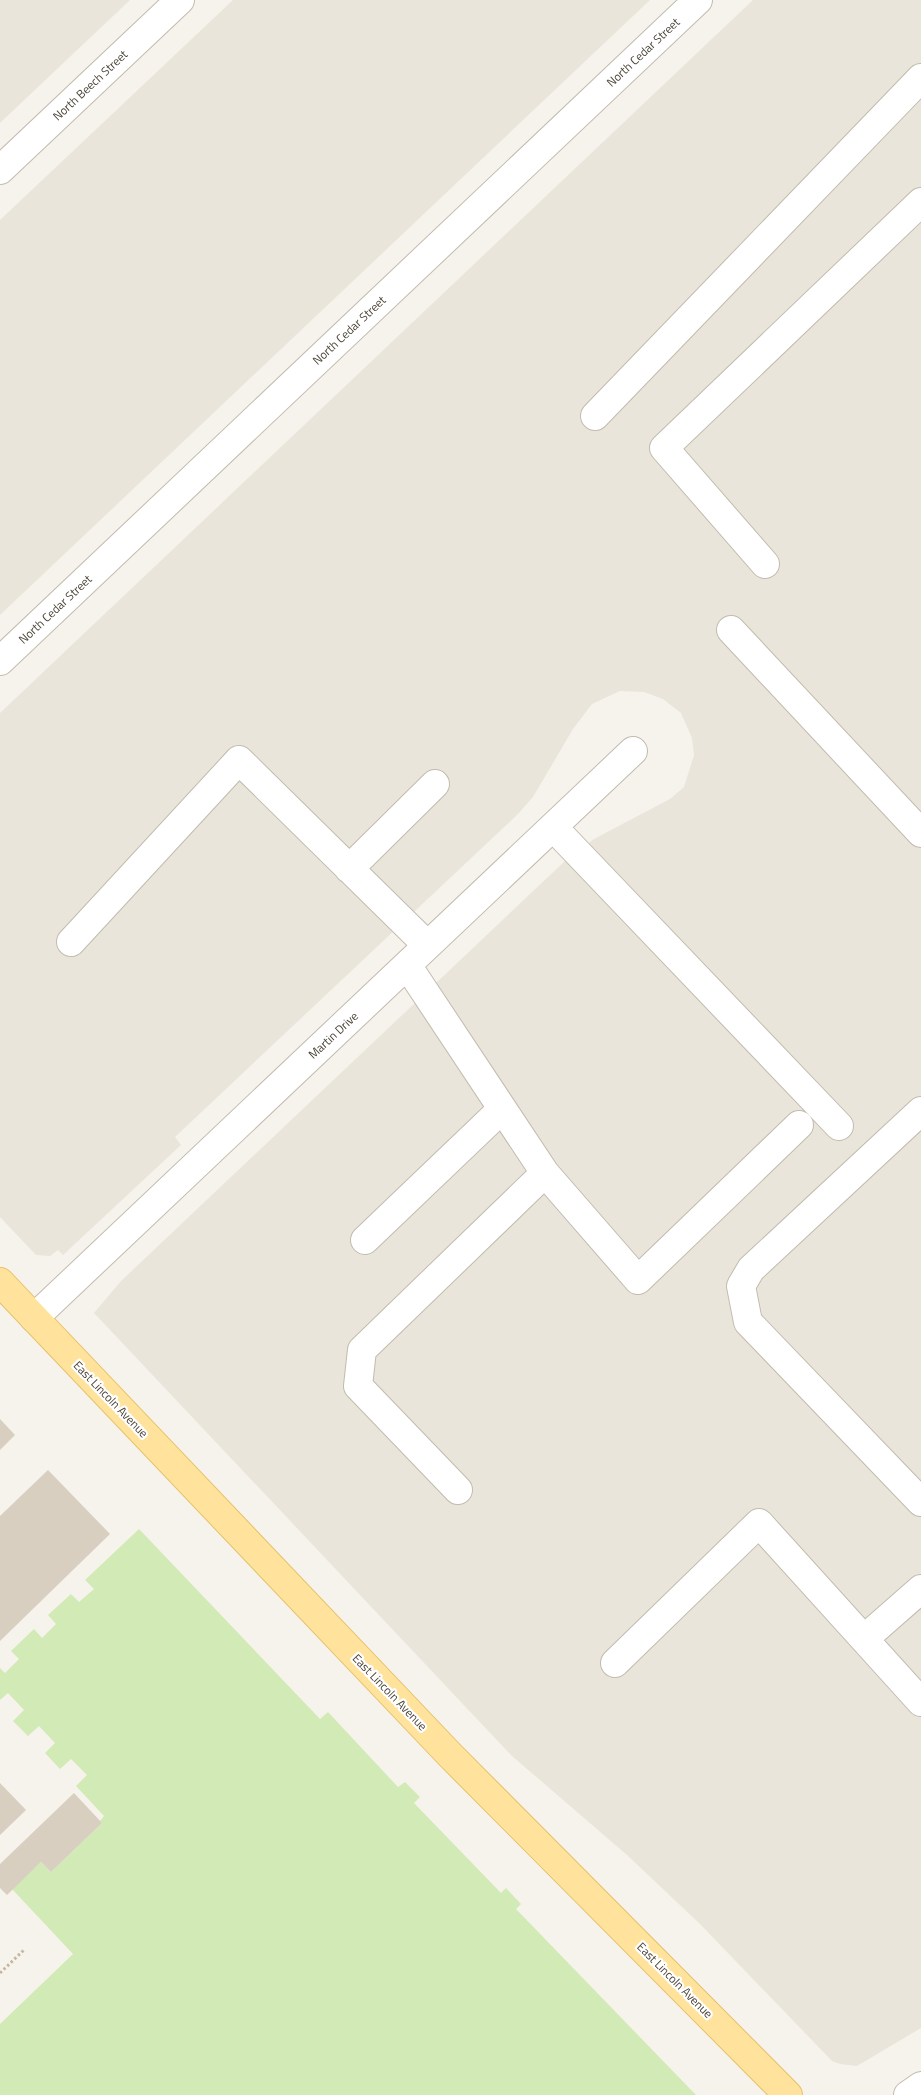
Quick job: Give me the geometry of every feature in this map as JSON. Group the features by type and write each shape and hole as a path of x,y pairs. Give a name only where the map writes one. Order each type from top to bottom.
{"main road":[{"name":"East Lincoln Avenue","path":"0,1282 451,1756 788,2095"}],"street":[{"name":"North Beech Street","path":"0,170 180,0"},
{"name":"North Cedar Street","path":"0,661 698,0"},
{"path":"595,416 921,78"},
{"path":"765,564 664,448 921,202"},
{"path":"731,630 921,832"},
{"name":"Martin Drive","path":"34,1318 632,752"},
{"path":"72,942 239,760 427,946"},
{"path":"350,869 435,784"},
{"path":"553,827 839,1126"},
{"path":"407,965 545,1173 638,1280 799,1125"},
{"path":"364,1240 502,1109"},
{"path":"921,1110 751,1269 741,1286 748,1322 921,1502"},
{"path":"458,1490 358,1386 362,1350 545,1173"},
{"path":"615,1663 759,1522 921,1702"},
{"path":"864,1639 921,1589"},
{"path":"908,2095 921,2086"}],"path":[{"path":"0,1973 25,1950"}],"shaded area":[{"path":"0,0 130,0 0,123"},
{"path":"233,0 650,0 0,615 0,220"},
{"path":"753,0 921,0 921,2028 857,2066 832,2061 700,1924 627,1855 512,1756 94,1313 121,1281 566,860 594,839 670,799 684,787 694,755 692,738 681,713 663,699 644,692 620,691 592,704 573,729 533,797 518,814 175,1137 181,1145 63,1255 58,1250 50,1256 36,1255 0,1217 0,713"}],"green space":[{"path":"139,1529 320,1719 328,1712 398,1787 405,1782 420,1797 414,1803 501,1893 506,1888 521,1904 516,1909 696,2095 0,2095 0,2024 73,1954 12,1889 41,1862 51,1872 102,1823 100,1821 104,1816 76,1786 87,1775 71,1759 60,1769 45,1753 55,1743 39,1726 28,1736 13,1721 24,1710 8,1693 0,1700 0,1668 5,1673 19,1659 11,1651 34,1629 42,1638 56,1624 48,1615 71,1594 79,1602 94,1589 85,1580"}],"building":[{"path":"0,1419 15,1435 0,1450"},
{"path":"48,1470 110,1534 0,1641 0,1516"},
{"path":"0,1783 26,1810 0,1835"},
{"path":"74,1793 102,1823 51,1872 41,1862 7,1895 0,1888 0,1864"}]}
